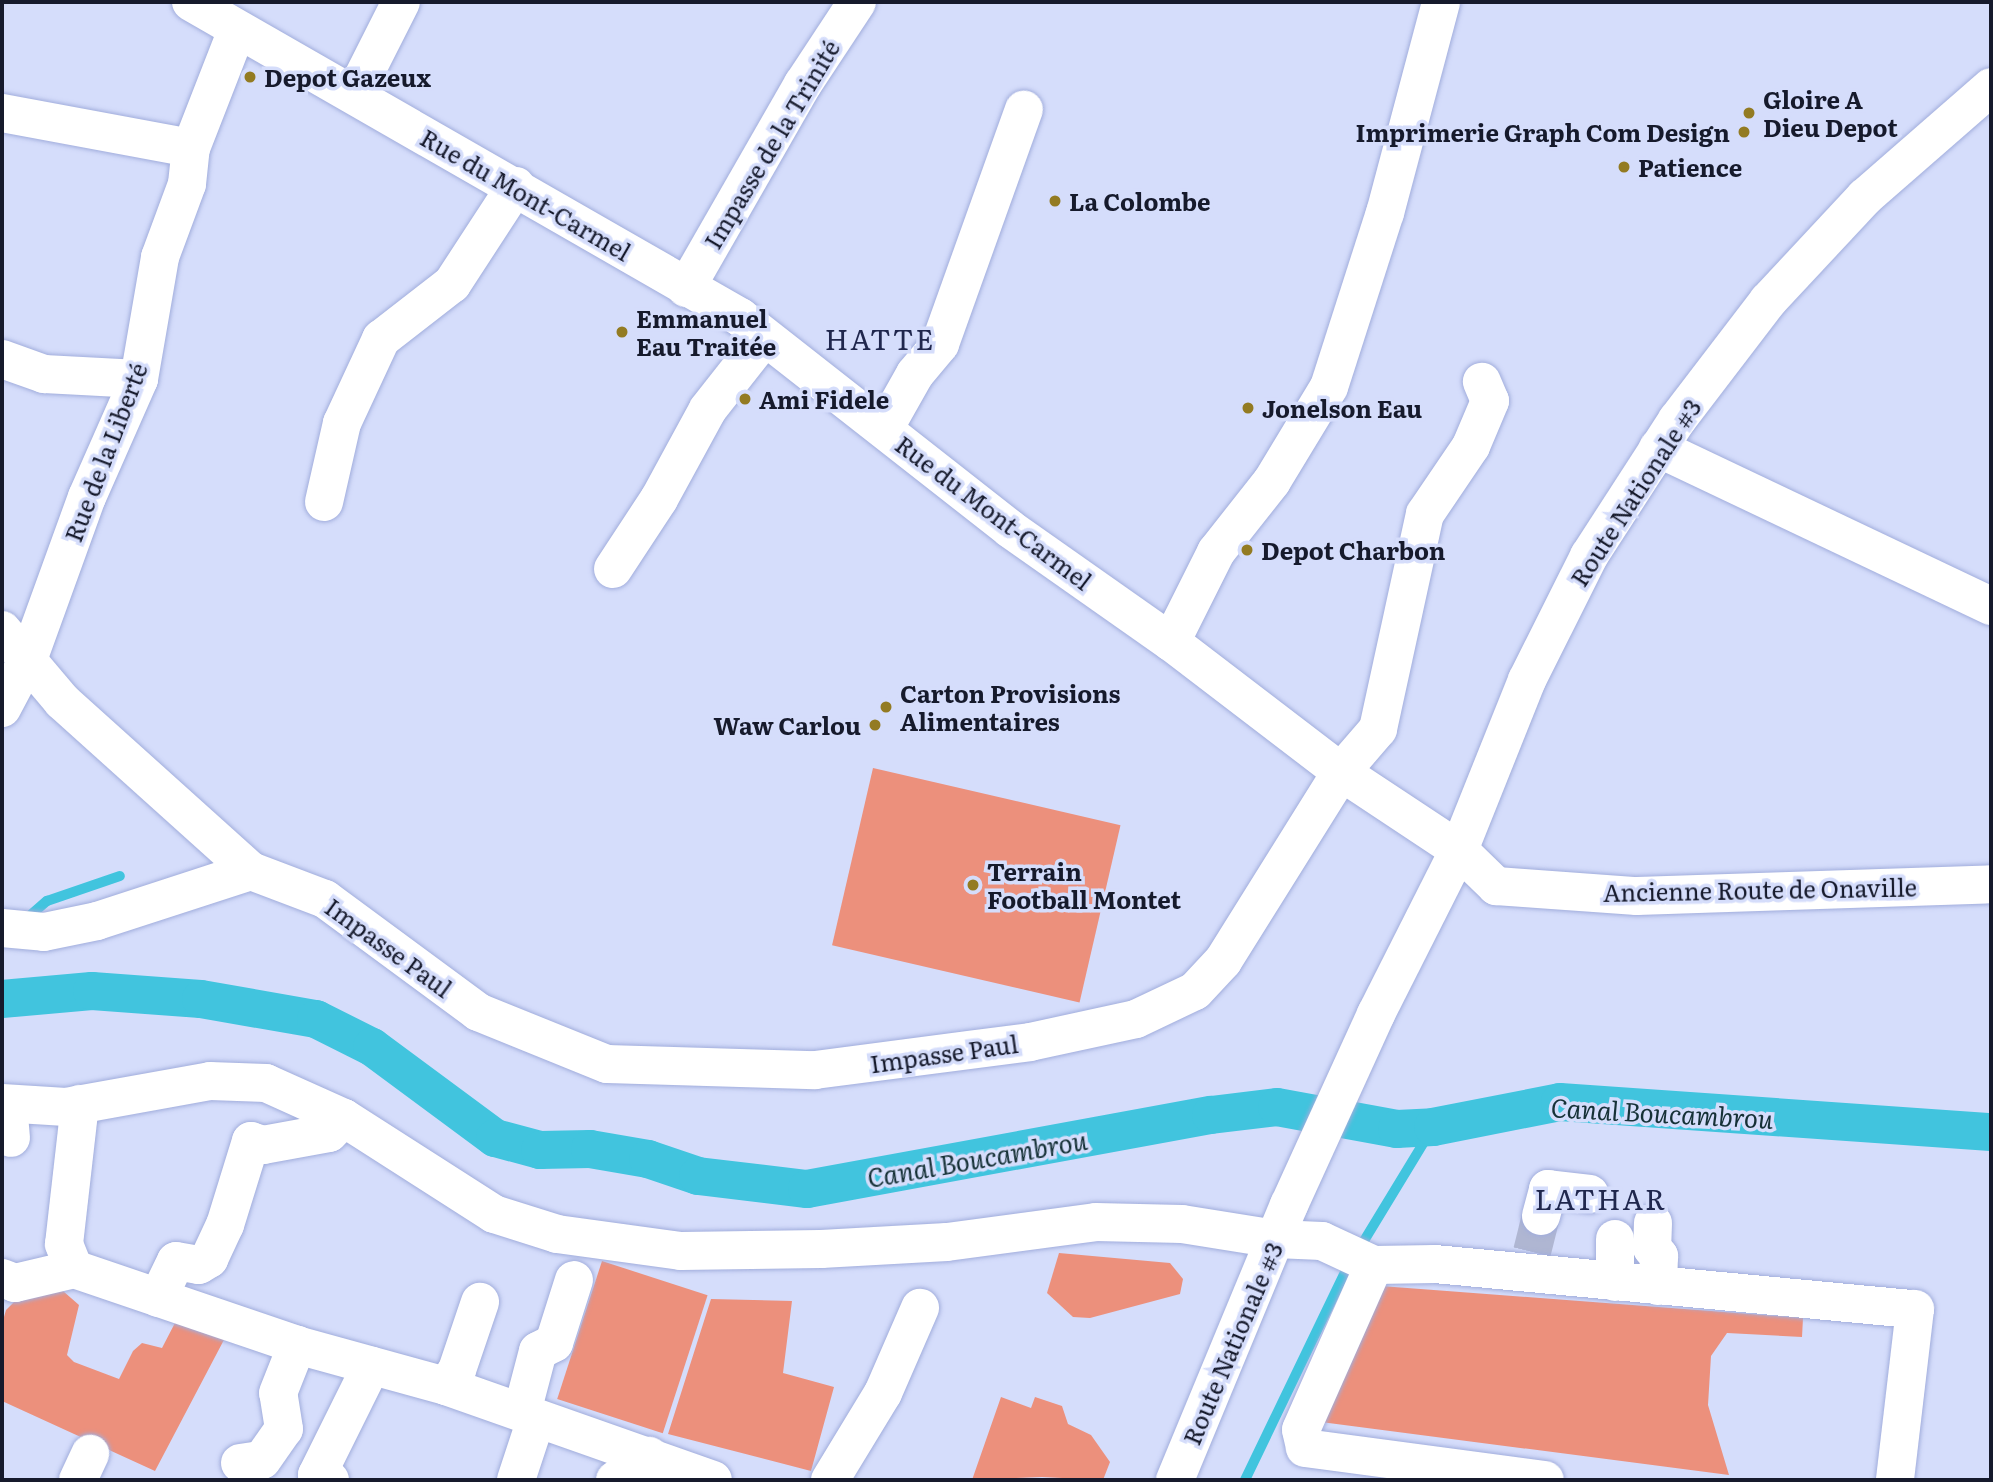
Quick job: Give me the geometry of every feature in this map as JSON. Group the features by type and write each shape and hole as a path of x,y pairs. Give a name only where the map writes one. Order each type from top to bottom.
{"street":[{"name":"Rue du Mont-Carmel","path":"191,2 516,186 686,288 740,317 763,339 817,373 1010,529 1171,642 1342,772 1459,850"},
{"path":"354,95 401,2"},
{"name":"Impasse de la Trinité","path":"686,288 803,84 857,2"},
{"path":"1171,642 1216,552 1272,481 1329,387 1385,214 1441,2"},
{"name":"Rue de la Liberté","path":"2,708 29,657 87,497 139,379 160,257 187,184 191,148 237,30"},
{"name":"Route Nationale #3","path":"1175,1480 1283,1222 1376,1014 1459,850 1533,667 1589,556 1658,448 1768,301 1865,197 1991,87"},
{"path":"884,429 915,374 940,344 1024,110"},
{"path":"2,113 191,148"},
{"path":"324,502 342,423 382,339 452,284 516,186"},
{"path":"613,569 659,499 708,409 763,339"},
{"path":"2,359 44,374 139,379"},
{"name":"Impasse Paul","path":"2,631 29,657 62,701 100,731 251,871 324,899 478,1012 607,1064 815,1070 1030,1042 1136,1019 1195,991 1223,961 1342,772 1378,730 1426,514 1471,446 1490,401 1482,382"},
{"path":"1658,448 1991,606"},
{"name":"Ancienne Route de Onaville","path":"1459,850 1496,886 1637,896 1991,884"},
{"path":"2,928 44,932 97,920 251,871"},
{"path":"7,1115 238,1079 305,1097 344,1118 494,1214 557,1234 668,1249 745,1253 947,1242 1096,1222 1283,1222 1374,1265 1532,1247 1615,1282"},
{"path":"74,1269 64,1244 80,1104"},
{"path":"158,1298 176,1261 199,1265 209,1258 225,1226 251,1140 264,1145 329,1133 344,1118"},
{"path":"1532,1247 1548,1189 1590,1194"},
{"path":"1615,1238 1615,1282"},
{"path":"1615,1282 1663,1256 1915,1308 1895,1480"},
{"path":"1374,1265 1301,1430 1306,1448 1323,1462 1545,1480"},
{"path":"2,1278 15,1283 74,1269 297,1345 446,1385 713,1480"},
{"path":"516,1480 538,1351 554,1343 574,1280"},
{"path":"446,1385 457,1370 480,1302"},
{"path":"830,1480 883,1393 920,1308"},
{"path":"240,1463 262,1460 284,1429 278,1393 297,1345"},
{"path":"330,1480 317,1475 371,1366"},
{"path":"615,1480 649,1456"}],"shaded area":[{"name":"Terrain Football Montet","path":"873,768 1120,825 1080,1002 832,945"},
{"path":"1059,1253 1170,1263 1183,1279 1180,1294 1090,1318 1073,1317 1047,1293"},
{"path":"602,1261 708,1295 663,1433 557,1399"},
{"path":"55,1284 79,1305 67,1355 74,1362 119,1379 133,1351 142,1343 162,1348 176,1321 226,1336 155,1471 2,1401 2,1324 6,1310 16,1300"},
{"path":"1381,1286 1803,1318 1802,1337 1727,1333 1711,1356 1708,1405 1729,1475 1321,1422"},
{"path":"711,1299 792,1301 783,1373 834,1387 811,1471 668,1434"},
{"path":"1001,1397 1031,1408 1035,1397 1062,1406 1068,1424 1091,1435 1110,1462 1103,1480 1042,1477 972,1480"}],"waterway":[{"path":"26,919 47,901 120,876"},
{"name":"Canal Boucambrou","path":"2,999 92,991 201,999 316,1019 372,1047 495,1138 540,1150 590,1149 648,1159 698,1176 807,1189 1211,1115 1277,1107 1397,1129 1433,1127 1560,1102 1991,1132"},
{"path":"1245,1480 1345,1272 1433,1127"}],"tunnel":[{"path":"1532,1252 1541,1216"}],"place":[{"name":"Depot Gazeux","path":"250,77"},
{"name":"Gloire A Dieu Depot","path":"1749,113"},
{"name":"Imprimerie Graph Com Design","path":"1744,132"},
{"name":"Patience","path":"1624,167"},
{"name":"La Colombe","path":"1055,201"},
{"name":"Emmanuel Eau Traitée","path":"622,332"},
{"name":"Ami Fidele","path":"745,399"},
{"name":"Jonelson Eau","path":"1248,408"},
{"name":"Depot Charbon","path":"1247,550"},
{"name":"Carton Provisions Alimentaires","path":"886,707"},
{"name":"Waw Carlou","path":"875,725"},
{"name":"Terrain Football Montet","path":"973,885"}],"district":[{"name":"HATTE","path":"880,338"},
{"name":"LATHAR","path":"1601,1198"}]}
